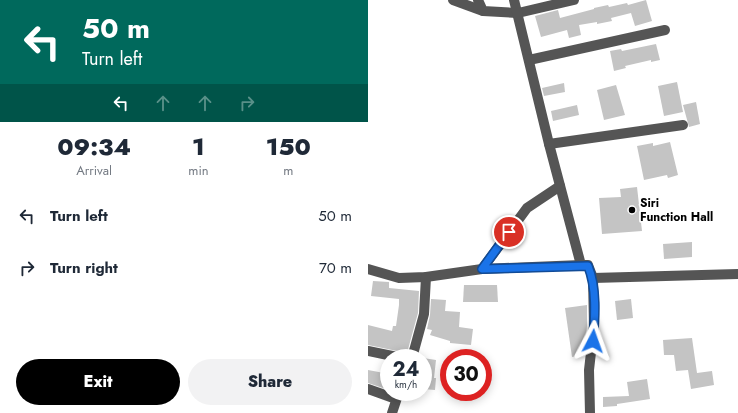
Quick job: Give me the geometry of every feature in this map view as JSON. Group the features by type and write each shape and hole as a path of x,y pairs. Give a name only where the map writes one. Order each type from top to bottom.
{"street":[{"path":"453,0 483,10 518,13 574,0"},
{"path":"478,0 483,10"},
{"path":"514,0 548,144 581,265"},
{"path":"529,60 665,30"},
{"path":"548,144 683,125"},
{"path":"482,269 527,208 560,186"},
{"path":"368,269 399,278 426,277 482,269 588,266 593,278 594,326 589,370 590,413"},
{"path":"593,278 738,274"},
{"path":"414,349 424,314 426,277"},
{"path":"368,351 380,353"},
{"path":"368,389 380,392"},
{"path":"392,413 396,401"}],"building":[{"path":"646,0 652,21 635,26 631,13 611,18 612,21 579,25 581,35 569,38 567,30 541,37 535,16 558,10 560,18 608,5 609,7 627,3 628,5"},
{"path":"656,44 660,60 651,62 651,60 625,66 626,68 614,71 610,51 621,49 622,51"},
{"path":"677,82 683,112 664,116 658,86"},
{"path":"564,83 565,92 544,96 542,88"},
{"path":"616,85 625,115 604,120 597,90"},
{"path":"696,102 700,124 689,127 683,105"},
{"path":"577,105 579,115 553,121 551,111"},
{"path":"670,142 678,175 668,178 667,175 644,180 637,146 653,143 653,146"},
{"path":"637,187 642,231 602,234 599,198 621,197 620,189"},
{"path":"692,242 692,257 664,259 663,244"},
{"path":"373,281 389,282 389,288 419,291 418,313 408,349 388,349 368,345 368,325 392,331 393,326 396,326 399,305 399,299 371,296"},
{"path":"464,285 497,285 498,302 463,302"},
{"path":"431,299 446,300 445,311 460,312 459,327 473,329 471,345 450,343 450,341 430,335 432,330 427,329"},
{"path":"631,299 633,318 617,320 615,301"},
{"path":"587,305 587,326 584,355 572,357 565,308"},
{"path":"692,338 697,373 712,371 714,385 691,389 688,370 676,371 674,355 664,355 663,340"},
{"path":"432,359 436,360 434,378 436,378 435,390 432,390"},
{"path":"368,370 380,372 380,387 368,383"},
{"path":"647,379 650,399 617,404 617,406 603,407 603,397 629,396 627,382"}],"place":[{"name":"Siri Function Hall","path":"632,210"}],"route":[{"path":"509,232 482,269 588,266 593,278 593,341"}]}
